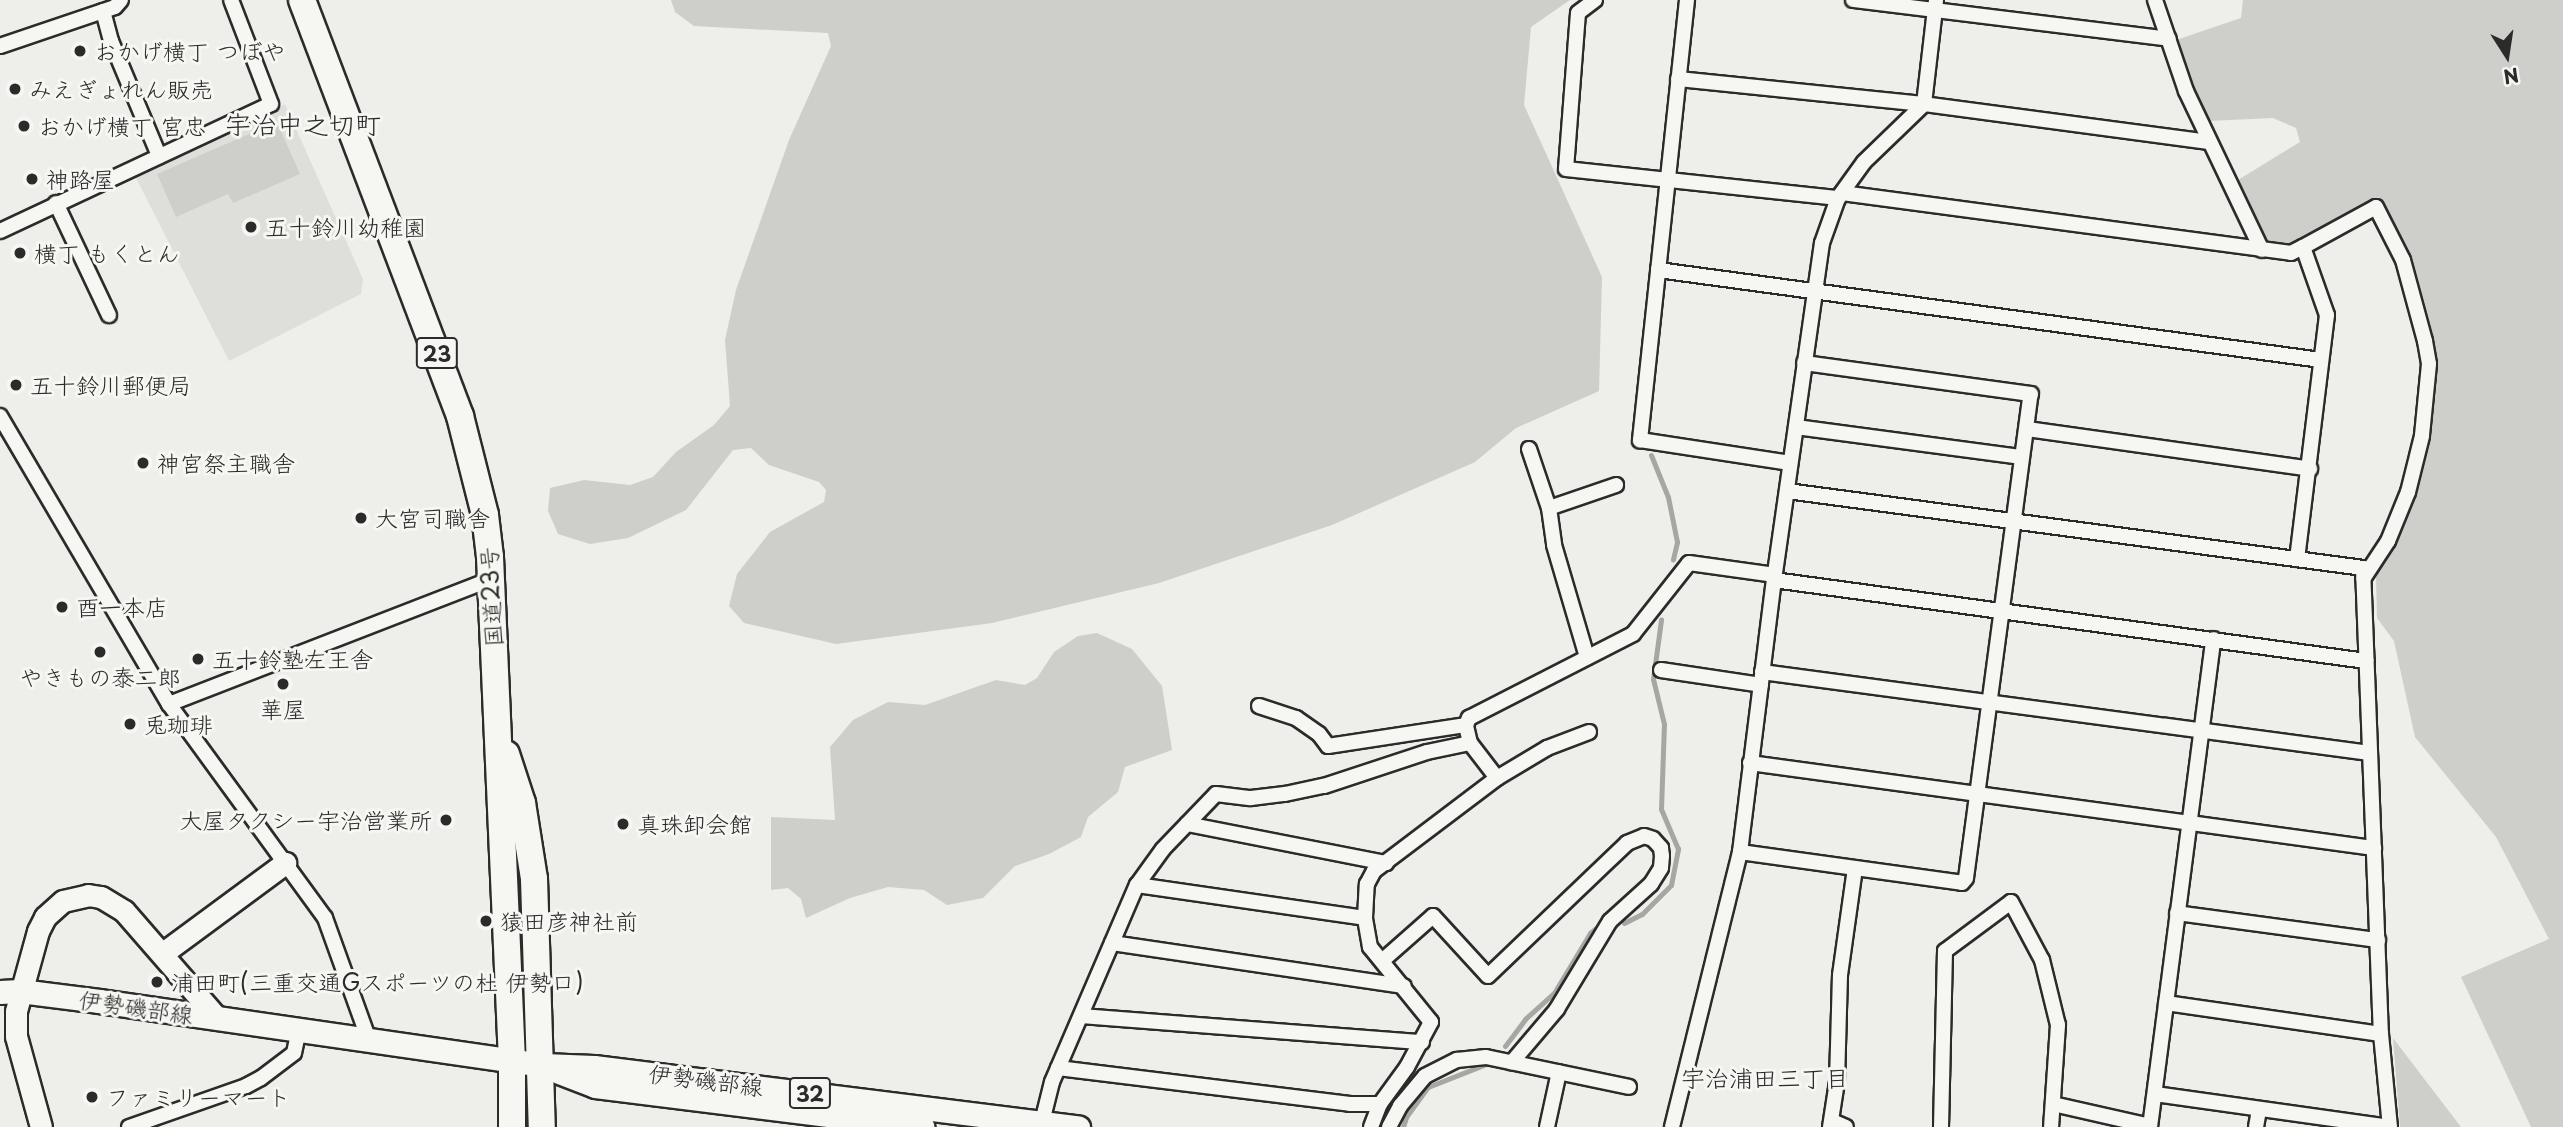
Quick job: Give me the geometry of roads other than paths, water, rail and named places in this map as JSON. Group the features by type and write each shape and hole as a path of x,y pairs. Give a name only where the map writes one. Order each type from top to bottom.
{"highway":[{"name":"国道23号","path":"302,0 460,416 485,515 491,579 512,1061"},
{"name":"国道23号","path":"496,723 523,803 534,879 543,1065"},
{"name":"23","path":"512,1061 512,1127"},
{"name":"23","path":"542,1127 543,1065"}],"main road":[{"name":"伊勢磯部線","path":"7,988 512,1061 594,1067 987,1121 1042,1122 1077,1127"},
{"name":"伊勢磯部線","path":"543,1065 596,1086 922,1127"}],"street":[{"path":"0,46 115,7 121,0"},
{"path":"0,231 271,104 231,0"},
{"path":"1595,0 1578,13 1566,169 1840,195 2291,253 2376,207 2403,260 2429,365 2422,436 2408,492 2388,541 2363,579"},
{"path":"1687,0 1640,440 1790,463"},
{"path":"1853,0 1936,4 2169,39"},
{"path":"2155,0 2186,91 2262,250"},
{"path":"1672,1127 1740,852 1774,578 1822,243 1840,195 1864,162 1924,104 1936,4"},
{"path":"103,11 111,41 159,156"},
{"path":"1678,79 1924,104 2209,142"},
{"path":"55,203 109,315"},
{"path":"2297,558 2311,470 2327,315 2303,247"},
{"path":"1658,270 2321,360"},
{"path":"1740,852 1962,883 1966,878 1987,702 2031,394 1804,363"},
{"path":"0,416 169,704 314,902 335,939 369,1040"},
{"path":"1796,427 2022,457"},
{"path":"2026,429 2311,470"},
{"path":"1529,449 1549,508 1554,545 1587,657"},
{"path":"1549,508 1616,485"},
{"path":"1787,491 2363,568 2381,1034 2390,1127 2155,1094"},
{"path":"1497,778 1470,743 1466,725 1472,715 1633,634 1689,563 2001,611 2365,660"},
{"path":"169,704 491,579"},
{"path":"2053,1104 2150,1127 2213,639"},
{"path":"1661,670 1987,702 2370,753"},
{"path":"1259,706 1296,718 1319,734 1328,746 1466,725"},
{"path":"1371,1127 1380,1104 1422,1042 1431,1022 1370,947 1365,918 1367,884 1374,871 1497,778 1547,748 1589,732"},
{"path":"1042,1122 1058,1068 1137,884 1145,870 1216,794 1251,797 1285,794 1324,786 1427,752 1470,743"},
{"path":"1750,763 2374,848"},
{"path":"1187,824 1386,863"},
{"path":"1382,961 1433,916 1488,976 1627,843 1644,836 1653,839 1661,848 1662,856 1661,868 1651,884 1609,920 1557,1009 1512,1062"},
{"path":"163,953 285,863"},
{"path":"1846,1127 1831,1124 1837,1082 1840,975 1855,868"},
{"path":"1137,884 1365,918"},
{"path":"40,1127 7,988 45,917 63,901 75,897 101,897 124,911 218,1018"},
{"path":"1941,1127 1945,951 2011,902 2042,960 2058,1025 2051,1127"},
{"path":"2177,913 2378,940"},
{"path":"1112,943 1404,986"},
{"path":"2166,1003 2381,1034"},
{"path":"1081,1016 1422,1042"},
{"path":"130,1127 246,1086 293,1053 299,1030"},
{"path":"1389,1127 1414,1088 1439,1066 1457,1060 1486,1057 1629,1087"},
{"path":"1058,1068 1350,1104 1380,1104"},
{"path":"1547,1127 1559,1072"},
{"path":"2256,1127 2259,1110"}],"waterway":[{"path":"1651,455 1668,497 1677,542 1673,560"},
{"path":"1624,923 1642,914 1671,885 1678,849 1661,809 1664,724 1653,679 1661,620"},
{"path":"1505,1046 1525,1019 1554,993 1590,933 1596,928"},
{"path":"1403,1127 1406,1117 1428,1087 1486,1064"}],"place":[{"name":"おかげ横丁 つぼや","path":"80,51"},
{"name":"みえぎょれん販売","path":"15,89"},
{"name":"おかげ横丁 宮忠","path":"24,126"},
{"name":"神路屋","path":"32,179"},
{"name":"五十鈴川幼稚園","path":"251,227"},
{"name":"横丁 もくとん","path":"20,253"},
{"name":"五十鈴川郵便局","path":"16,385"},
{"name":"神宮祭主職舎","path":"143,463"},
{"name":"大宮司職舎","path":"361,518"},
{"name":"酉一本店","path":"62,607"},
{"name":"やきもの泰二郎","path":"100,652"},
{"name":"五十鈴塾左王舎","path":"198,659"},
{"name":"華屋","path":"283,684"},
{"name":"兎珈琲","path":"130,724"},
{"name":"大屋タクシー宇治営業所","path":"446,820"},
{"name":"真珠卸会館","path":"623,824"},
{"name":"猿田彦神社前","path":"486,921"},
{"name":"浦田町(三重交通Gスポーツの杜 伊勢口)","path":"157,982"},
{"name":"ファミリーマート","path":"92,1097"}],"district":[{"name":"宇治中之切町","path":"303,124"},
{"name":"宇治浦田三丁目","path":"1765,1078"}]}
